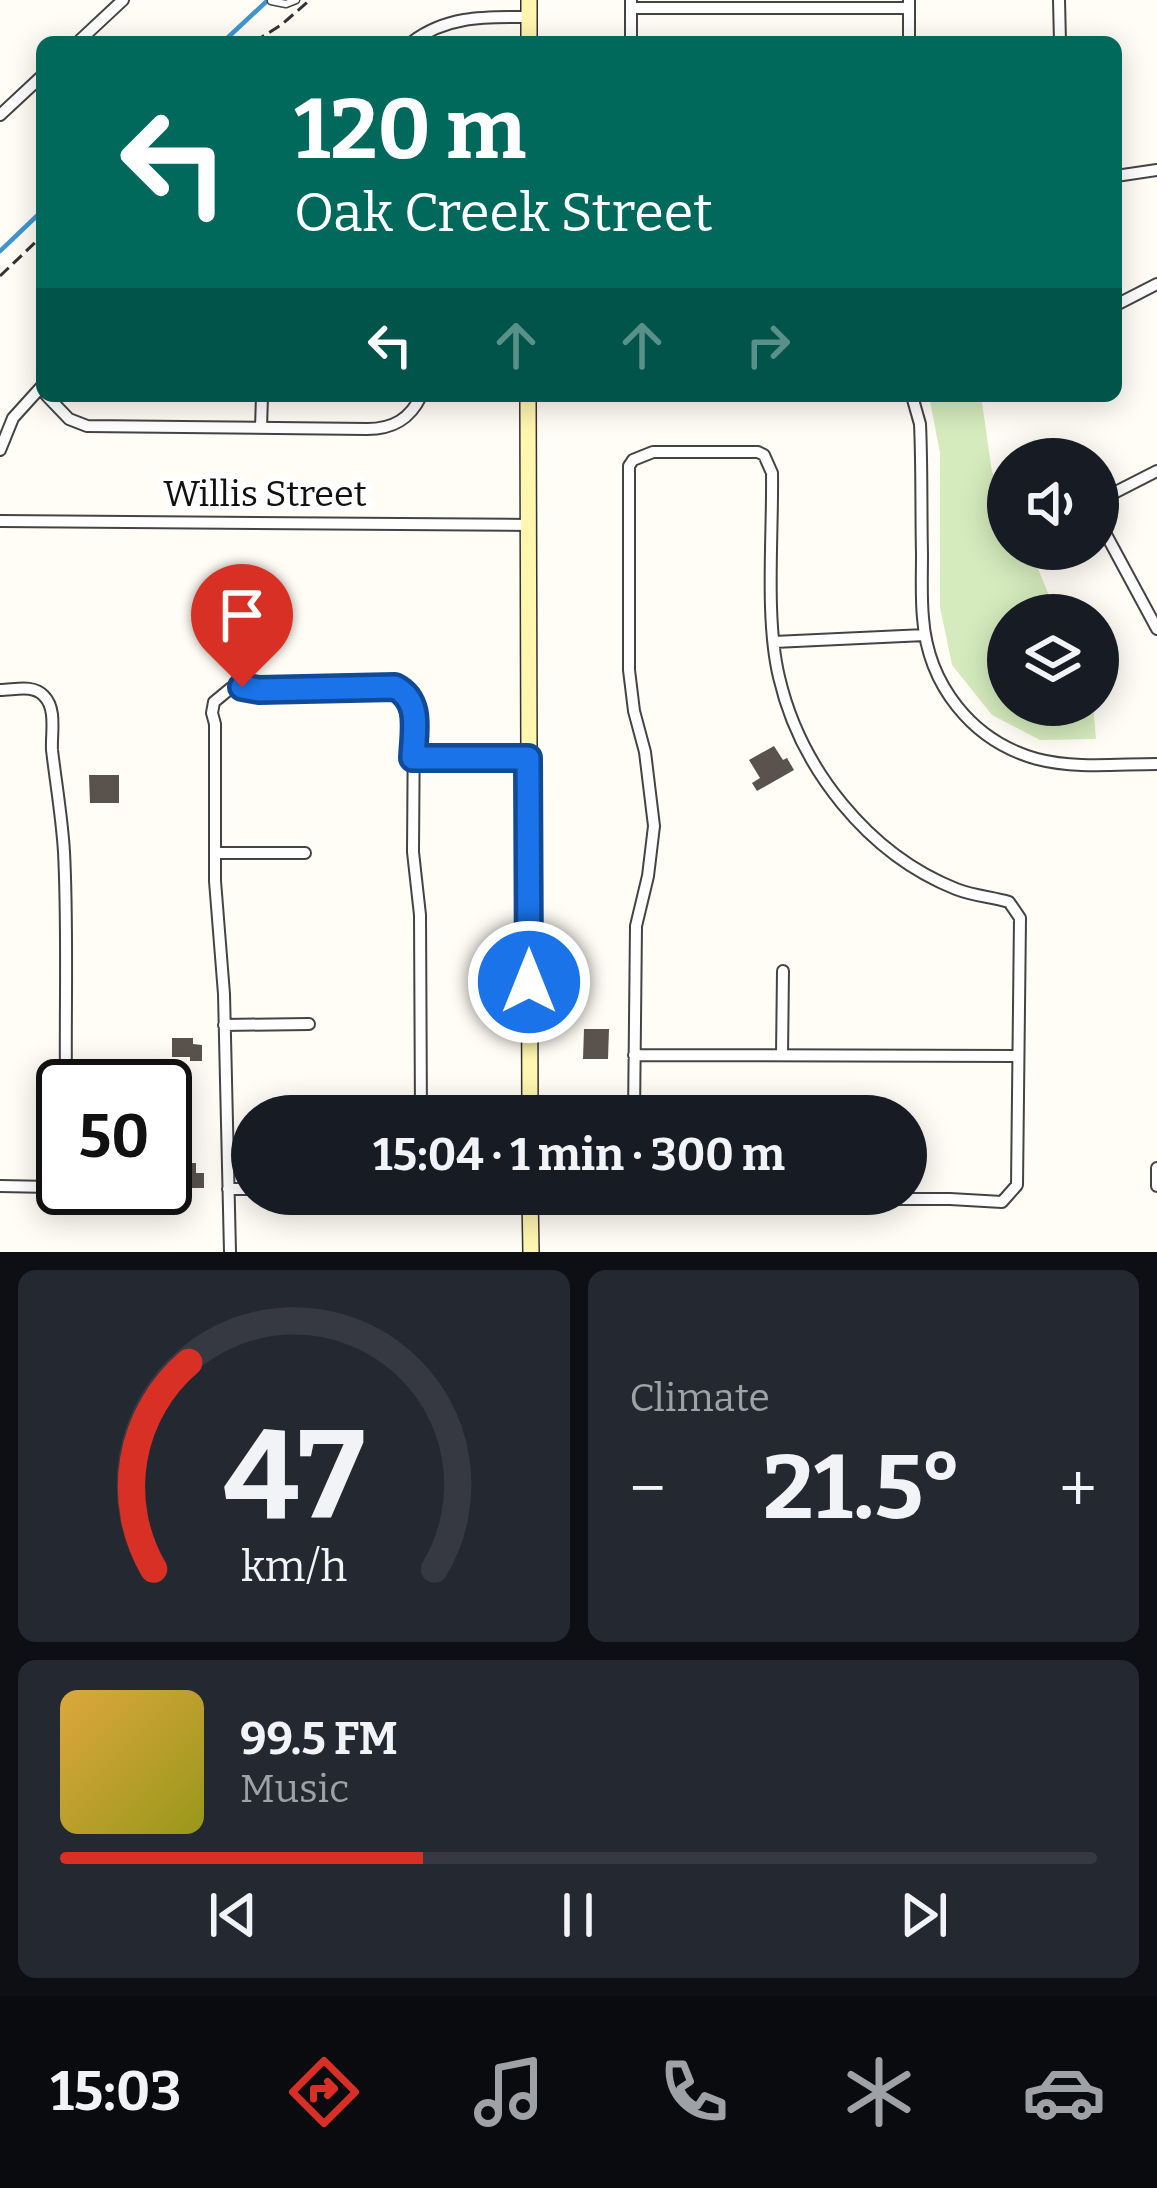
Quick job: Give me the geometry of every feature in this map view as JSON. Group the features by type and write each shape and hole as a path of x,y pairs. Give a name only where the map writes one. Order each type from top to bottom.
{"main road":[{"path":"528,402 530,1095"},
{"path":"530,1215 531,1252"}],"street":[{"path":"84,36 123,0"},
{"path":"1059,0 1060,36"},
{"path":"631,36 631,4 909,4 909,36"},
{"path":"420,36 463,18 529,8"},
{"path":"0,115 36,82"},
{"path":"1122,175 1157,170"},
{"path":"1122,302 1157,284"},
{"path":"0,450 13,418 36,397"},
{"path":"54,402 69,419 86,426 381,429 398,424 417,402"},
{"path":"261,428 262,402"},
{"path":"914,402 920,424 922,620 936,675 948,695 1000,744 1042,760 1157,764"},
{"path":"634,1095 636,926 654,826 629,670 629,466 653,452 758,452 764,454 772,473 778,675 807,751 841,804 882,844 952,888 1003,900 1015,908 1021,925 1018,1175 1013,1192 1002,1202 927,1199"},
{"path":"1119,490 1157,471"},
{"name":"Willis Street","path":"0,521 529,525"},
{"path":"1119,559 1157,629"},
{"path":"774,643 926,635"},
{"path":"230,1252 212,712 218,697 231,688 386,687 409,695 414,712 421,1095"},
{"path":"0,691 29,688 44,695 51,711 64,855 65,1059"},
{"path":"413,758 528,758"},
{"path":"215,853 305,854"},
{"path":"782,1055 783,971"},
{"path":"224,1024 309,1024"},
{"path":"634,1055 1017,1056"},
{"path":"1157,1168 1157,1186"},
{"path":"0,1186 36,1187"}],"lane":[{"path":"272,1 296,0"}],"path":[{"path":"264,36 310,0"},
{"path":"0,276 36,242"}],"green space":[{"path":"930,402 982,402 987,438 987,570 1039,570 1048,594 987,594 987,709 952,665 940,607 940,453"},
{"path":"1013,726 1095,726 1096,739 1040,740"}],"building":[{"path":"774,746 794,770 757,791 752,783 760,778 749,760"},
{"path":"89,775 119,775 119,803 90,803"},
{"path":"584,1029 609,1029 608,1059 583,1059"},
{"path":"172,1038 193,1038 193,1044 202,1045 202,1061 172,1057"},
{"path":"192,1163 196,1163 196,1173 204,1173 204,1188 192,1188"}],"waterway":[{"path":"229,36 268,0"},
{"path":"0,251 36,217"}],"route":[{"path":"242,687 395,687 409,695 412,704 413,758 528,758 529,982"}]}
